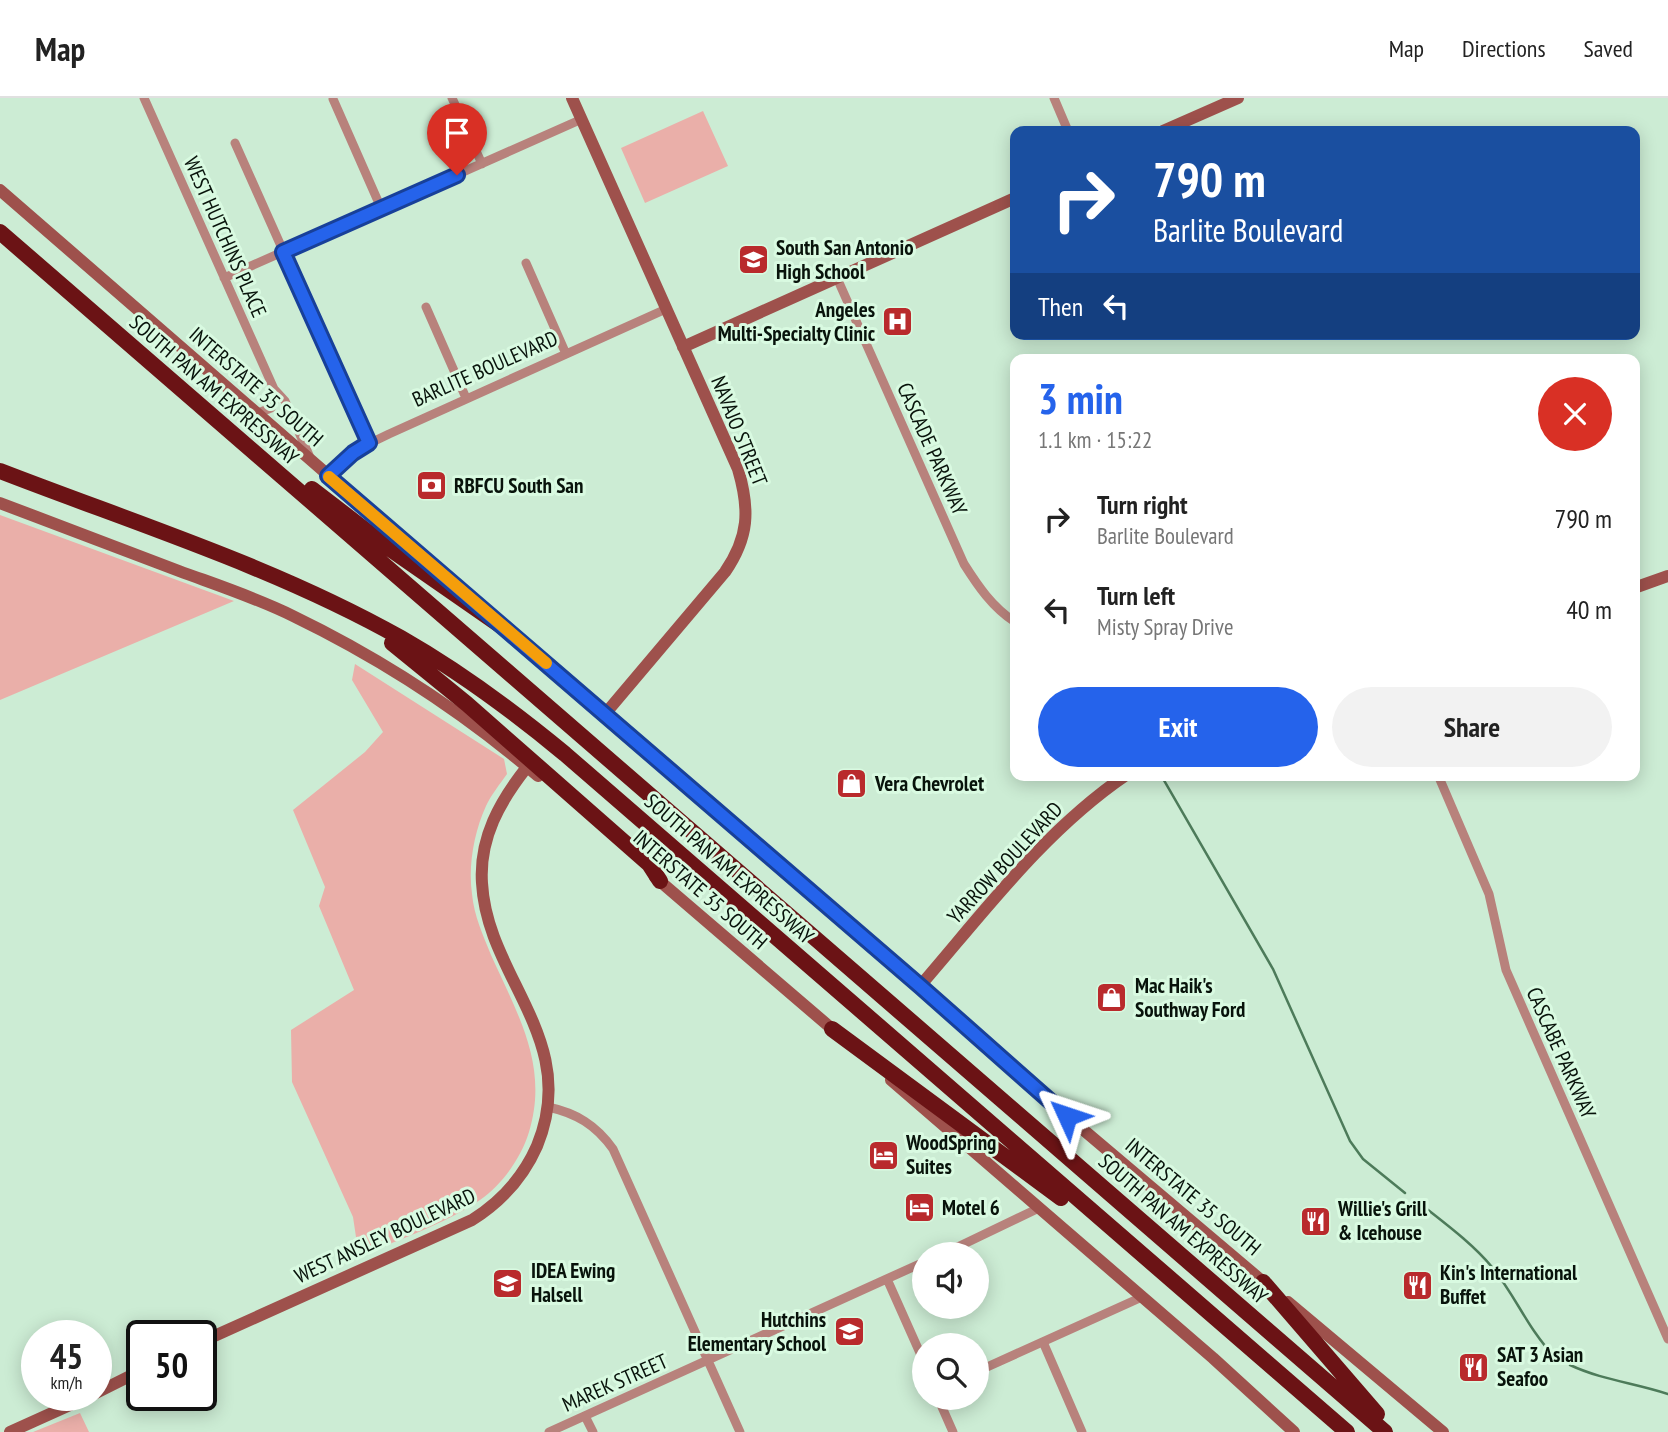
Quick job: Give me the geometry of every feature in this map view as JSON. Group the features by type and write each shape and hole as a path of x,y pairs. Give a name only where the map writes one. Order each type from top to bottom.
{"highway":[{"name":"SOUTH PAN AM EXPRESSWAY","path":"0,232 1385,1432"},
{"path":"234,435 284,467 390,549 511,633"},
{"name":"SOUTH PAN AM EXPRESSWAY","path":"0,471 268,574 326,600 432,656 520,718 1347,1432"},
{"path":"326,600 399,648 467,704 649,864 660,881"},
{"path":"832,1029 1055,1193 1141,1267 1213,1316"},
{"path":"1262,1282 1391,1432"}],"main road":[{"name":"NAVAJO STREET","path":"572,98 738,469 746,501 747,520 738,551 725,572 605,714"},
{"path":"1174,126 1238,98"},
{"name":"INTERSTATE 35 SOUTH","path":"0,190 1067,1116 1443,1432"},
{"path":"683,347 1010,200"},
{"name":"INTERSTATE 35 SOUTH","path":"0,503 290,614 384,664 450,708 527,767 660,881 1142,1297 1294,1432"},
{"path":"1640,586 1668,576"},
{"name":"WEST ANSLEY BOULEVARD","path":"217,1335 472,1220 490,1208 521,1177 532,1158 548,1107 549,1080 545,1052 497,941 486,910 482,884 486,841 494,817 503,798 527,767"},
{"name":"YARROW BOULEVARD","path":"920,986 1048,839 1118,781"},
{"path":"10,1432 56,1411"}],"street":[{"name":"WEST HUTCHINS PLACE","path":"144,98 274,389 285,401 311,460"},
{"path":"452,98 482,164"},
{"path":"1054,98 1066,126"},
{"path":"333,99 382,208"},
{"path":"224,278 582,119"},
{"path":"235,142 369,443"},
{"path":"526,263 566,354"},
{"name":"CASCADE PARKWAY","path":"837,278 964,564 981,591 1010,619"},
{"path":"426,307 466,398"},
{"name":"BARLITE BOULEVARD","path":"328,476 353,453 369,443 666,309"},
{"path":"258,413 271,408 274,389"},
{"name":"CASCABE PARKWAY","path":"1441,781 1489,894 1506,970 1668,1339"},
{"path":"548,1107 577,1115 603,1135 613,1149 740,1432"},
{"path":"968,1242 1039,1208"},
{"name":"MAREK STREET","path":"549,1432 912,1268"},
{"path":"887,1279 912,1335"},
{"path":"989,1366 1142,1297"},
{"path":"1043,1342 1082,1432"},
{"path":"943,1410 953,1432"},
{"path":"585,1416 593,1432"}],"shaded area":[{"path":"703,111 728,166 645,203 621,148"},
{"path":"0,515 234,601 0,700"},
{"path":"355,664 504,759 507,774 488,802 478,827 473,849 471,883 479,925 528,1041 535,1085 534,1108 526,1142 510,1170 496,1187 451,1217 359,1257 353,1217 292,1082 291,1030 354,990 319,906 325,887 293,810 365,752 383,732 352,680"},
{"path":"80,1413 89,1432 33,1432"}],"waterway":[{"path":"1164,781 1273,969 1350,1141 1363,1159 1405,1193"},
{"path":"1418,1202 1466,1241 1492,1267 1554,1356"},
{"path":"1570,1365 1668,1394"}],"slow traffic":[{"path":"329,477 546,663"}],"place":[{"name":"South San Antonio High School","path":"753,260"},
{"name":"Angeles Multi-Specialty Clinic","path":"898,322"},
{"name":"RBFCU South San","path":"431,486"},
{"name":"Vera Chevrolet","path":"852,784"},
{"name":"Mac Haik's Southway Ford","path":"1112,998"},
{"name":"WoodSpring Suites","path":"883,1155"},
{"name":"Motel 6","path":"919,1208"},
{"name":"Willie's Grill & Icehouse","path":"1315,1221"},
{"name":"IDEA Ewing Halsell","path":"508,1283"},
{"name":"Kin's International Buffet","path":"1417,1285"},
{"name":"Hutchins Elementary School","path":"849,1332"},
{"name":"SAT 3 Asian Seafoo","path":"1474,1367"}],"route":[{"path":"457,175 283,252 369,443 353,453 328,476 1067,1116"}]}
